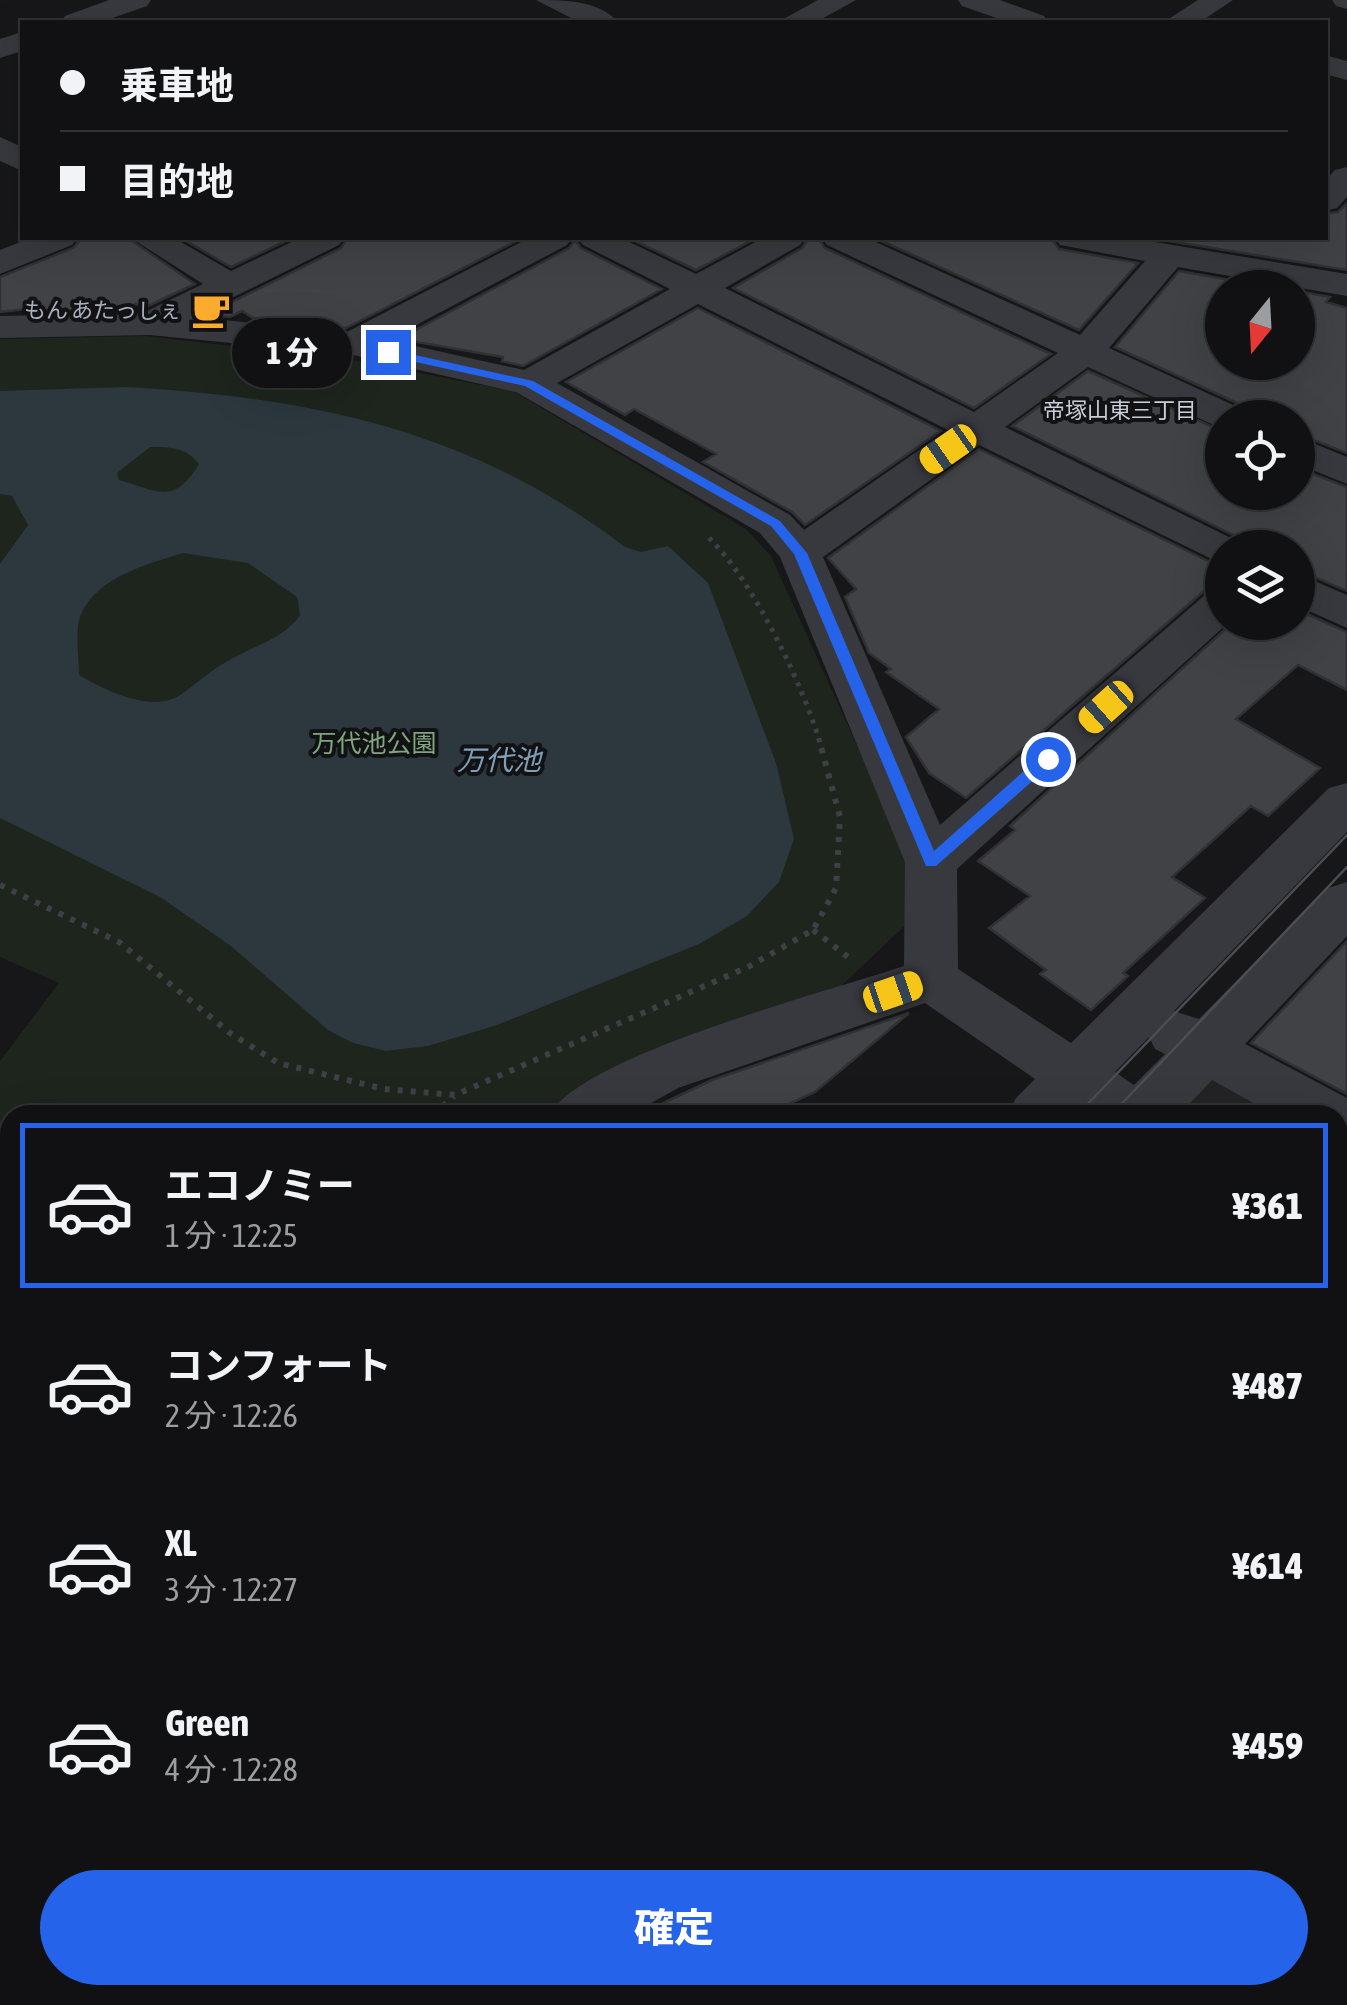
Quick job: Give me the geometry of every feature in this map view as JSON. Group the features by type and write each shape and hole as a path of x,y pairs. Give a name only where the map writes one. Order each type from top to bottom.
{"street":[{"path":"80,20 137,0"},
{"path":"550,0 584,20 618,0"},
{"path":"808,20 842,0"},
{"path":"972,0 1028,20"},
{"path":"1192,20 1219,0"},
{"path":"1328,194 1343,159"},
{"path":"0,264 55,240"},
{"path":"153,240 227,282"},
{"path":"150,324 227,282 322,240"},
{"path":"353,344 551,240"},
{"path":"600,240 1205,542"},
{"path":"529,384 784,240"},
{"path":"843,240 1205,406"},
{"path":"1098,240 1261,270 1289,240"},
{"path":"800,553 1086,351 1169,254"},
{"path":"1315,280 1347,286"},
{"path":"0,328 150,324 353,344 529,384 775,524 800,553 931,862 931,979"},
{"path":"1315,597 1347,613"},
{"path":"931,862 1205,619"},
{"path":"1045,1105 1347,800"},
{"path":"1293,854 1347,886"},
{"path":"1151,1105 1347,902"},
{"path":"931,979 1118,1105"},
{"path":"597,1105 658,1071 931,979"},
{"path":"1139,1009 1202,1051 1307,1105"}],"path":[{"path":"444,1105 455,1095 748,967 814,930 836,888 840,817 815,724 760,610 729,558 705,534"},
{"path":"0,885 119,942 230,1033 278,1063 384,1090 455,1095"}],"shaded area":[{"path":"1209,1072 1273,1105 1181,1105"}],"green space":[{"name":"万代池","path":"145,336 348,359 513,391 746,529 771,556 913,869 916,915 835,992 647,1056 559,1105 0,1105 0,1061 59,983 0,957 0,339"}],"water":[{"name":"万代池","path":"126,387 262,400 326,412 389,427 509,474 625,547 641,552 668,546 708,583 776,763 794,839 779,882 747,916 699,944 497,1025 428,1046 386,1051 353,1043 328,1030 231,946 160,897 0,818 0,564 28,525 12,496 0,494 0,391","holes":["150,447 183,451 199,464 172,491 154,491 119,480 117,473","183,553 248,563 297,597 300,615 279,635 228,661 172,699 159,702 131,698 79,675 78,626 90,600 126,573"]}],"building":[{"path":"1347,203 1347,270 1163,240 1328,240 1328,214 1338,212"},
{"path":"80,240 131,240 195,284 148,306 135,304 129,310 35,308 0,312 0,277 73,248"},
{"path":"184,240 288,240 231,267"},
{"path":"347,240 518,240 346,328 253,318 242,311 230,317 206,315 341,248"},
{"path":"575,240 581,248 662,289 523,366 502,361 503,357 399,339 569,248"},
{"path":"633,240 752,240 696,270"},
{"path":"808,240 819,240 825,248 1051,354 974,408 733,288 802,248"},
{"path":"879,240 1052,240 1059,249 1138,263 1079,330"},
{"path":"1179,271 1205,276 1205,380 1315,380 1315,294 1330,297 1326,302 1347,308 1347,453 1315,441 1315,400 1231,400 1115,347"},
{"path":"698,308 941,431 805,525 792,512 703,462 716,454 634,409 625,415 566,382"},
{"path":"1088,371 1205,423 1205,510 1315,510 1315,475 1347,487 1347,591 1315,577 1315,530 1223,530 1012,426"},
{"path":"979,449 1205,560 1205,591 966,798 929,773 906,737 939,709 886,672 891,669 869,653 845,597 856,589 828,558"},
{"path":"1315,618 1347,632 1347,690 1298,665 1236,719 1320,768 1268,816 1251,806 1172,877 1205,898 1123,973 1128,976 1091,1010 1040,974 1046,970 989,928 1030,896 978,861 1015,830 1010,826 1213,640 1315,640"},
{"path":"1347,941 1347,1094 1251,1043"},
{"path":"909,1013 815,1092 787,1105 659,1105 712,1080"}],"tram line":[{"path":"1087,1105 1347,835"},
{"path":"1121,1105 1347,867"}],"place":[{"name":"もん あたっしぇ","path":"211,310"}],"district":[{"name":"帝塚山東三丁目","path":"1120,410"}],"route":[{"path":"388,352 529,384 775,524 800,553 931,862 1048,759"}],"park label":[{"name":"万代池公園","path":"374,743"}]}
